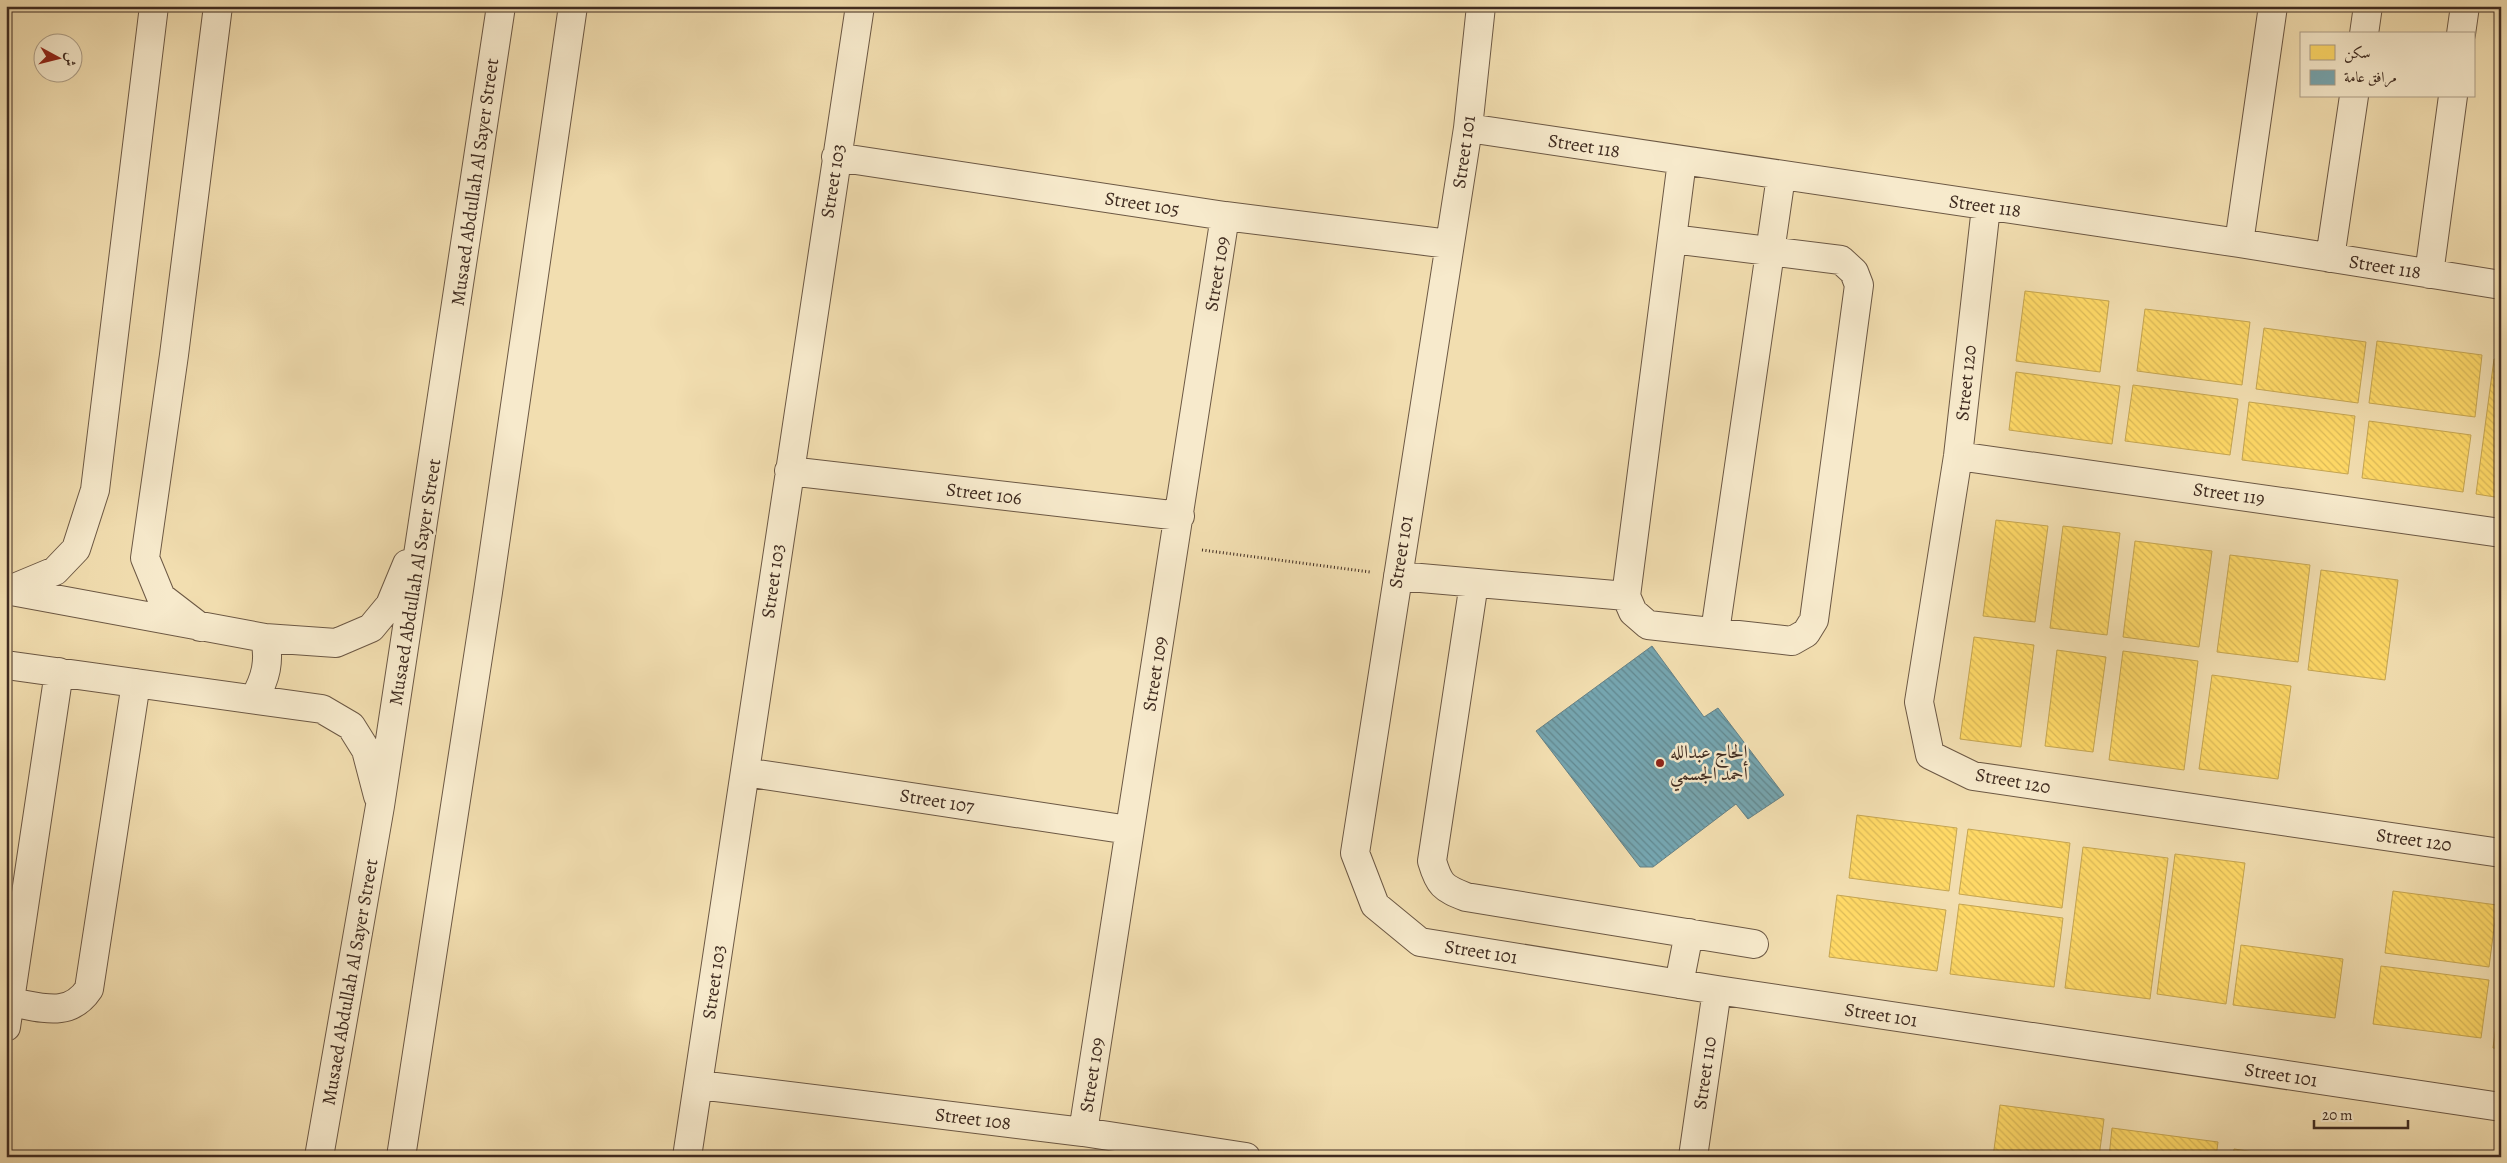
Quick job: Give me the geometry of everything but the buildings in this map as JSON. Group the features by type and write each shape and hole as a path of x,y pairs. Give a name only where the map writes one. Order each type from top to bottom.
{"street":[{"path":"7,590 55,571 76,549 95,490 154,6"},
{"path":"200,627 161,597 145,558 174,355 218,6"},
{"name":"Musaed Abdullah Al Sayer Street","path":"320,1157 380,806 501,6"},
{"path":"402,1153 489,583 573,6"},
{"name":"Street 103","path":"687,1157 860,6"},
{"name":"Street 101","path":"1481,6 1468,128 1355,853 1375,905 1420,942 1717,990 2501,1108"},
{"path":"2239,243 2273,6"},
{"path":"2364,32 2368,6"},
{"path":"2461,32 2465,6"},
{"path":"2330,258 2354,98"},
{"path":"2429,274 2453,98"},
{"name":"Street 118","path":"1468,128 1986,207 2239,243 2501,285"},
{"name":"Street 105","path":"836,157 1226,216 1449,244"},
{"path":"1672,239 1841,260 1854,272 1859,285 1814,620 1806,633 1792,641 1648,624 1632,612 1626,596 1682,161"},
{"path":"1715,632 1771,251 1780,176"},
{"name":"Street 120","path":"1986,207 1958,456 1919,702 1930,755 1973,776 2501,853"},
{"name":"Street 109","path":"1083,1132 1226,216"},
{"name":"Street 119","path":"1958,456 2501,533"},
{"name":"Street 106","path":"789,471 1180,516"},
{"path":"7,590 265,638 336,643 371,628 390,605 424,521"},
{"path":"1398,576 1626,596"},
{"path":"1474,583 1432,861 1437,878 1446,889 1466,897 1754,944"},
{"path":"254,699 262,685 267,669 268,653 265,638"},
{"path":"6,665 322,709 352,726 366,750 380,806"},
{"path":"59,672 8,1014 63,1009 74,1006 89,989 136,683"},
{"name":"Street 107","path":"745,772 1129,830"},
{"path":"1679,984 1689,933"},
{"name":"Street 110","path":"1692,1157 1717,990"},
{"name":"Street 108","path":"699,1085 1083,1132 1246,1157"},
{"path":"327,1120 328,1157"}],"path":[{"path":"1176,546 1398,576"}],"place":[{"name":"الحاج عبدالله أحمد الجسمي","path":"1660,763"}]}
